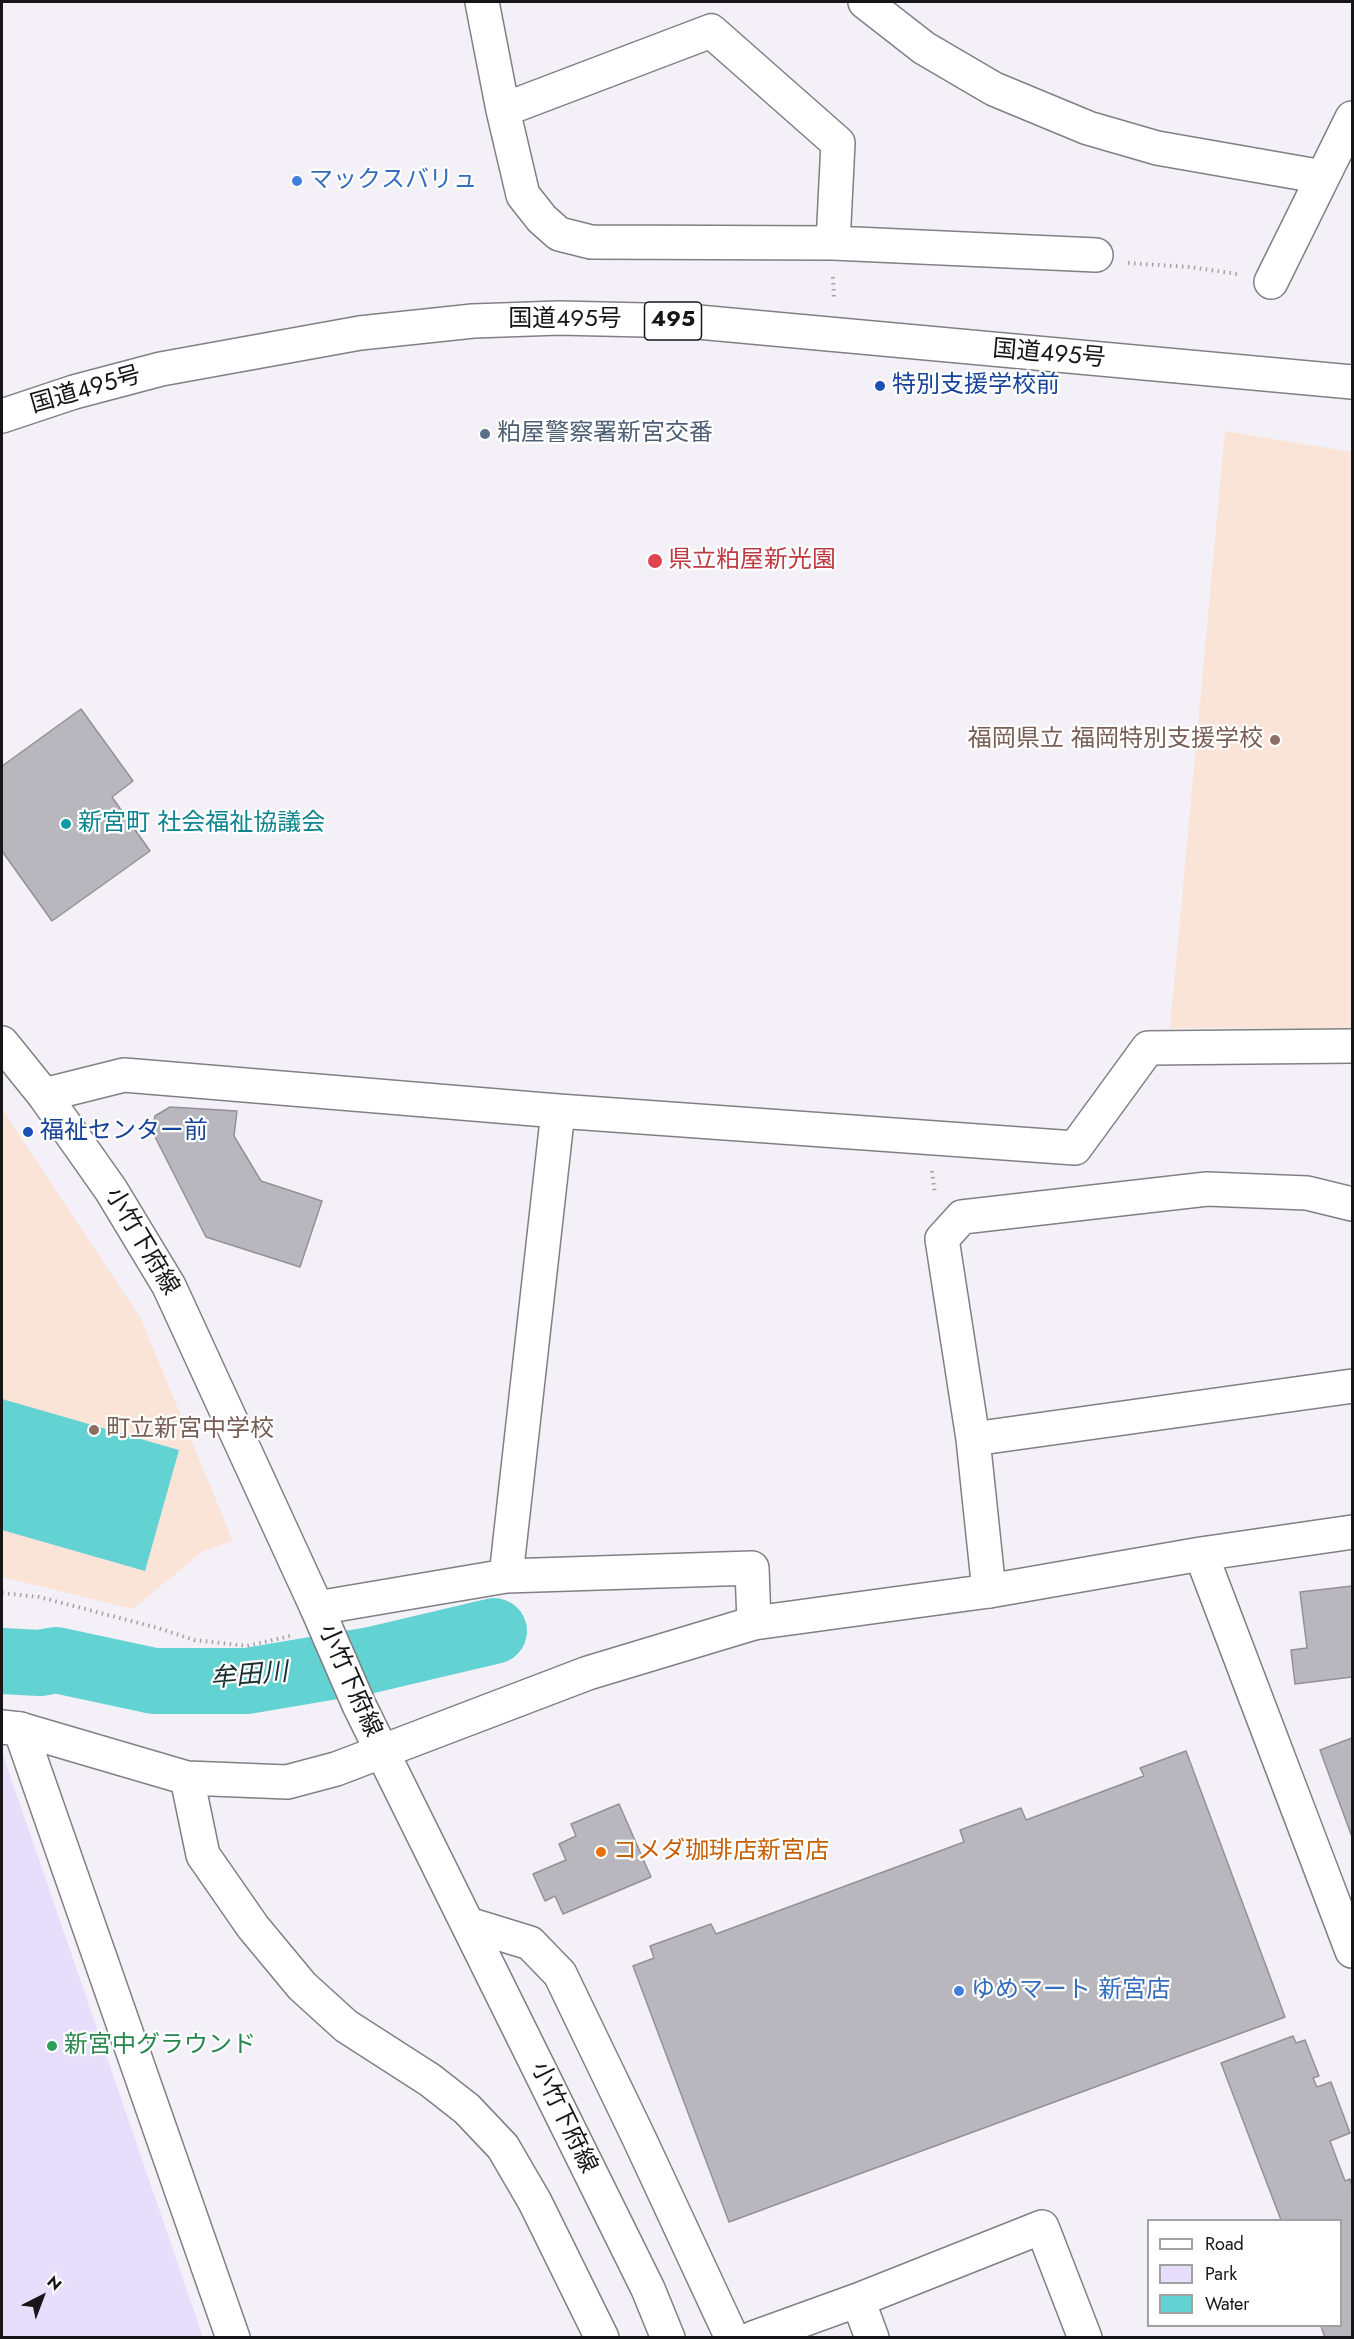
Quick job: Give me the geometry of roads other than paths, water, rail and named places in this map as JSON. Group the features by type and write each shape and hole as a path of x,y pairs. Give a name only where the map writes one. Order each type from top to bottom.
{"main road":[{"path":"482,2 503,110 523,195 542,219 559,234 591,242 833,243 1096,255"},
{"path":"865,2 924,48 994,89 1088,128 1157,148 1323,177"},
{"path":"503,110 711,31 838,143 833,243"},
{"path":"1271,282 1353,118"},
{"name":"国道495号","path":"2,416 74,392 161,369 360,333 473,321 559,318 687,321 1353,382"},
{"name":"小竹下府線","path":"2,1043 44,1095 111,1190 169,1286 359,1705 648,2289 668,2337"},
{"path":"44,1095 124,1075 558,1111 1075,1148 1148,1048 1353,1046"},
{"path":"506,1576 558,1111"},
{"path":"989,1591 974,1439 942,1239 962,1217 1207,1189 1307,1193 1353,1204"},
{"path":"974,1439 1353,1386"},
{"path":"11,1728 100,1751 187,1778 287,1782 336,1769 588,1673 754,1623 989,1591 1201,1554 1353,1532"},
{"path":"1201,1554 1353,1952"},
{"path":"321,1618 506,1576 752,1568 754,1623"},
{"path":"11,1728 233,2337"},
{"path":"187,1778 203,1855 253,1927 302,1986 346,2026 430,2080 467,2109 502,2147 535,2202 602,2337"},
{"path":"468,1924 530,1943 560,1974 732,2337"},
{"path":"753,2337 858,2300 1042,2227 1085,2337"},
{"path":"858,2300 872,2337"}],"water":[{"path":"2,1399 179,1450 145,1571 2,1530"}],"waterway":[{"name":"牟田川","path":"2,1661 40,1663 56,1660 154,1681 247,1681 371,1660 494,1631"}],"place":[{"name":"マックスバリュ","path":"297,181"},
{"name":"特別支援学校前","path":"880,386"},
{"name":"粕屋警察署新宮交番","path":"485,434"},
{"name":"県立粕屋新光園","path":"655,561"},
{"name":"福岡県立 福岡特別支援学校","path":"1275,740"},
{"name":"新宮町 社会福祉協議会","path":"66,824"},
{"name":"福祉センター前","path":"28,1132"},
{"name":"町立新宮中学校","path":"94,1430"},
{"name":"コメダ珈琲店新宮店","path":"601,1852"},
{"name":"ゆめマート 新宮店","path":"959,1991"},
{"name":"新宮中グラウンド","path":"52,2046"}]}
